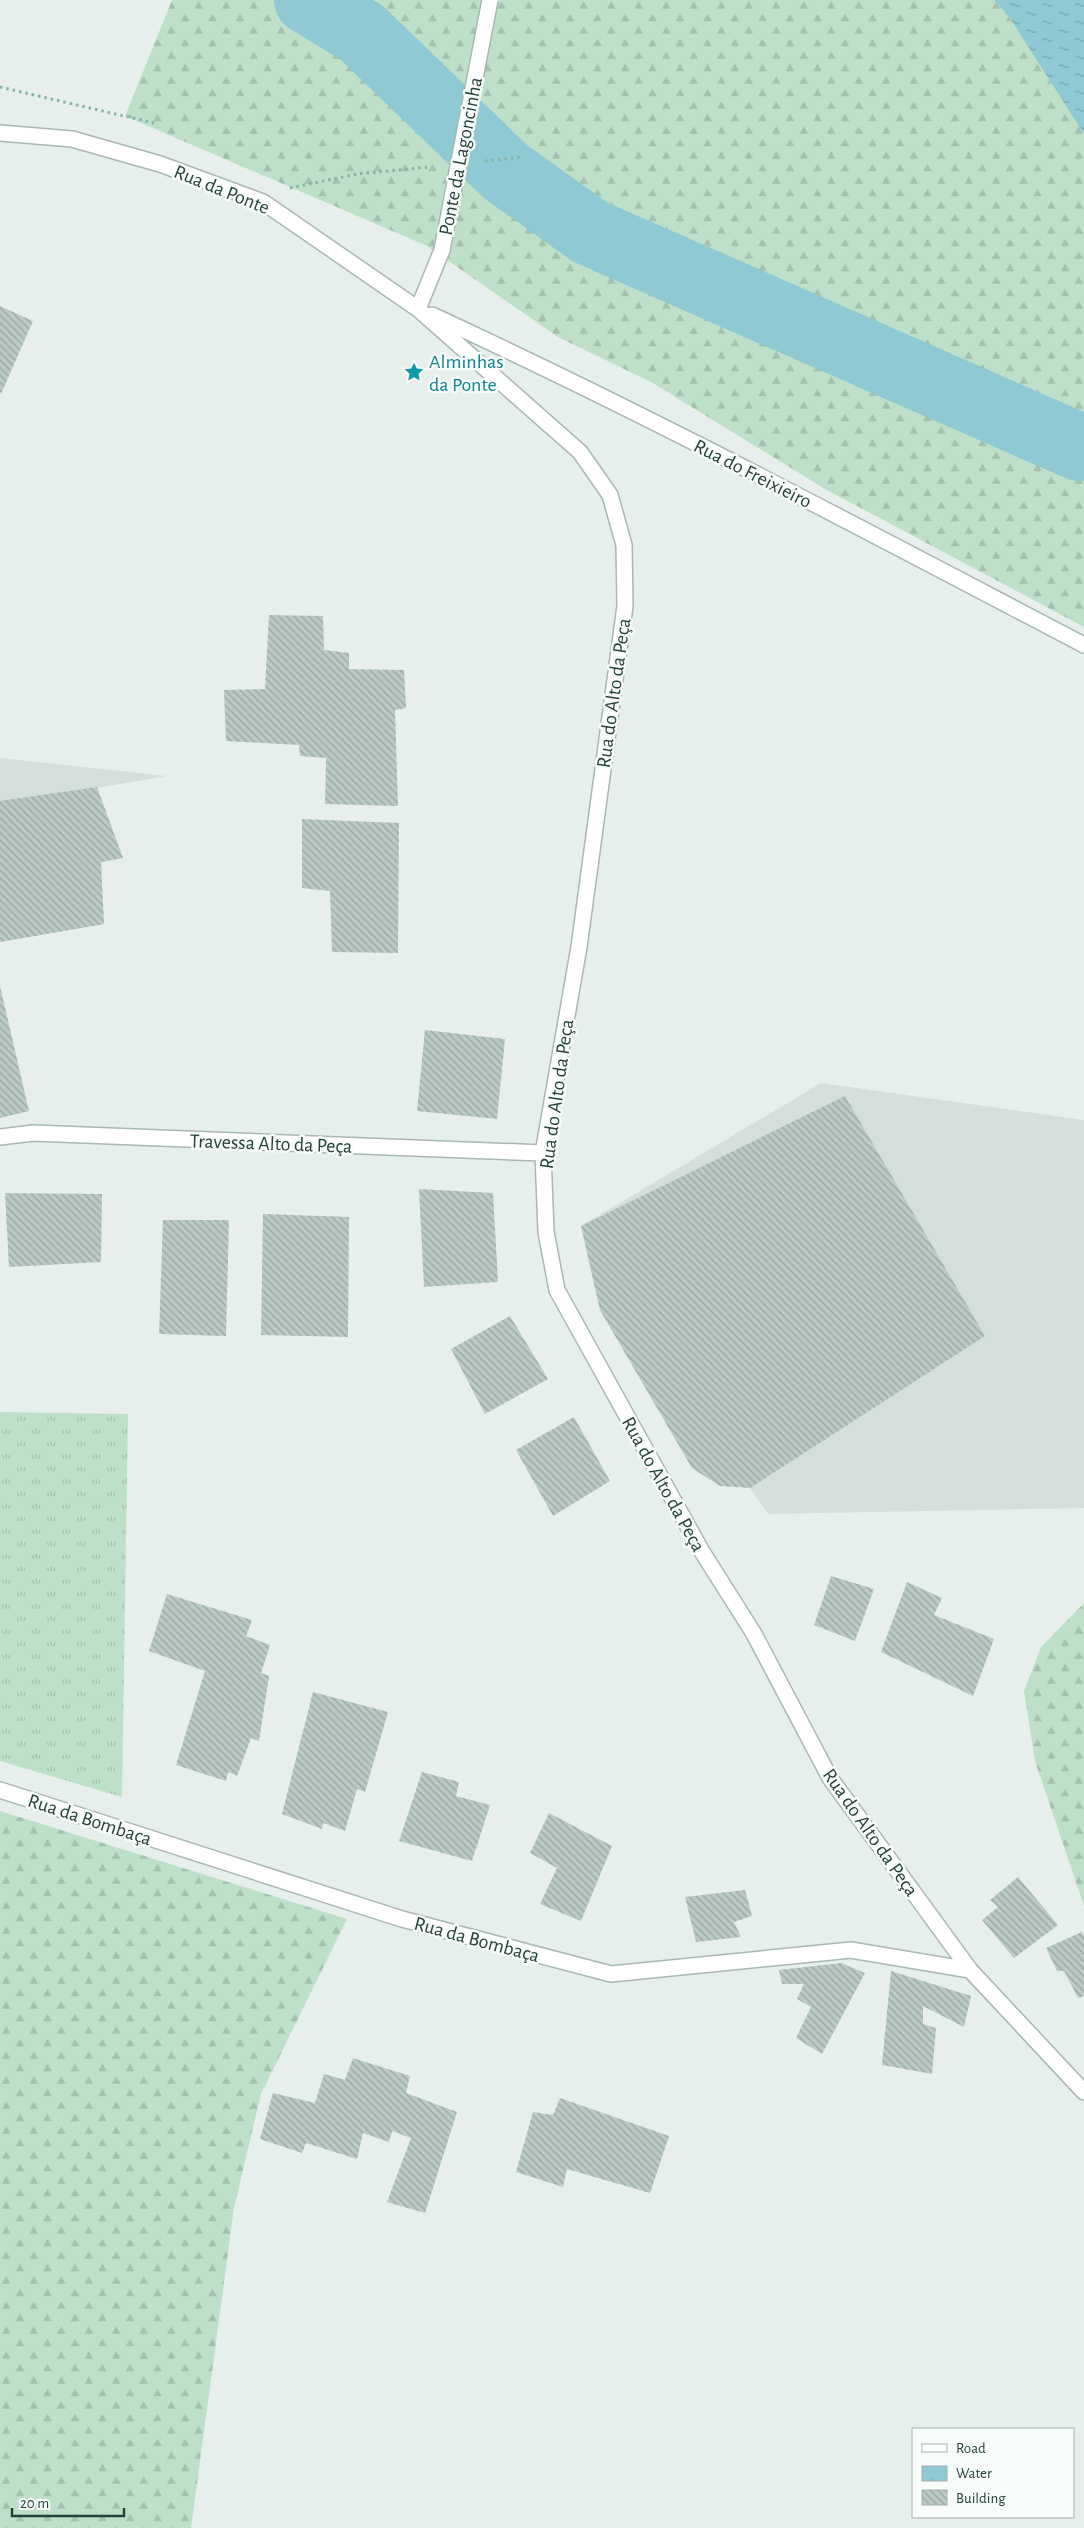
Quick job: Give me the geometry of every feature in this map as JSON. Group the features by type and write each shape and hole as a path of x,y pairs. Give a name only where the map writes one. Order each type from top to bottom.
{"street":[{"name":"Ponte da Lagoncinha","path":"418,309 442,250 490,0"},
{"name":"Rua da Ponte","path":"0,133 72,139 160,164 263,202 418,309"},
{"name":"Rua do Freixieiro","path":"418,309 557,373 792,492 1084,645"},
{"name":"Rua do Alto da Peça","path":"418,309 580,452 610,495 624,545 624,616 579,947 543,1153 546,1232 556,1290 701,1550 754,1634 830,1778 970,1970 1084,2092"},
{"name":"Travessa Alto da Peça","path":"0,1137 33,1133 543,1153"},
{"name":"Rua da Bombaça","path":"0,1790 402,1919 611,1974 850,1950 970,1970"}],"path":[{"path":"0,87 154,123"},
{"path":"475,162 523,157"},
{"path":"263,202 284,189 357,174 436,166"}],"shaded area":[{"path":"0,758 167,776 97,788 123,858 101,862 104,924 0,942"},
{"path":"821,1083 1084,1120 1084,1508 768,1514 750,1488 692,1468 600,1310 581,1226"}],"green space":[{"path":"172,0 994,0 1009,17 1084,134 1084,627 825,489 651,382 558,337 427,246 125,116"},
{"path":"0,1412 128,1414 122,1797 0,1761"},
{"path":"1084,1603 1084,1906 1035,1761 1024,1691 1041,1647"},
{"path":"0,1811 347,1919 261,2094 234,2208 191,2528 0,2528"}],"water":[{"path":"994,0 1084,0 1084,134 1009,17"}],"building":[{"path":"0,306 33,321 1,394 0,393"},
{"path":"269,615 323,616 324,650 349,653 349,669 404,670 406,708 395,710 398,806 325,804 326,758 300,756 299,745 226,741 224,690 265,689"},
{"path":"97,787 123,858 101,862 104,924 0,942 0,801"},
{"path":"302,819 399,823 398,953 332,952 330,891 302,888"},
{"path":"0,986 29,1111 0,1118"},
{"path":"425,1030 505,1039 497,1119 417,1111"},
{"path":"845,1096 985,1336 750,1488 720,1486 692,1468 600,1310 581,1226"},
{"path":"419,1189 493,1193 498,1282 424,1287"},
{"path":"5,1193 102,1194 101,1262 9,1267"},
{"path":"263,1214 349,1217 348,1337 261,1335"},
{"path":"163,1220 229,1220 226,1336 159,1334"},
{"path":"510,1316 548,1379 485,1414 451,1349"},
{"path":"574,1417 610,1481 553,1516 516,1450"},
{"path":"831,1576 874,1589 855,1641 814,1625"},
{"path":"907,1582 942,1598 934,1615 994,1639 973,1696 881,1652"},
{"path":"167,1594 252,1620 246,1636 270,1645 261,1673 269,1676 259,1741 251,1738 237,1776 228,1772 226,1781 176,1765 205,1671 149,1651"},
{"path":"313,1692 388,1712 365,1792 357,1789 345,1831 323,1823 322,1829 282,1814"},
{"path":"422,1772 459,1782 456,1796 490,1805 472,1861 399,1841"},
{"path":"549,1813 612,1846 581,1921 540,1904 557,1868 530,1853"},
{"path":"1018,1877 1058,1925 1014,1958 982,1920 998,1907 990,1900"},
{"path":"745,1890 752,1916 734,1922 741,1937 696,1942 685,1897"},
{"path":"1082,1932 1084,1936 1084,1996 1078,1998 1064,1971 1057,1971 1046,1948"},
{"path":"841,1963 865,1973 822,2054 796,2038 811,2007 797,1999 804,1984 782,1984 779,1970"},
{"path":"891,1971 971,1996 964,2027 923,2006 923,2024 936,2028 932,2074 882,2065"},
{"path":"353,2058 410,2076 406,2093 457,2112 425,2213 387,2202 411,2138 392,2131 389,2142 363,2133 357,2159 306,2143 302,2153 260,2139 273,2093 315,2103 324,2074 345,2080"},
{"path":"560,2098 669,2136 650,2193 567,2169 563,2187 516,2172 533,2112 553,2115"}],"waterway":[{"path":"308,0 362,33 506,172 590,232 1079,447 1084,446"}],"place":[{"name":"Alminhas da Ponte","path":"414,372"}]}
